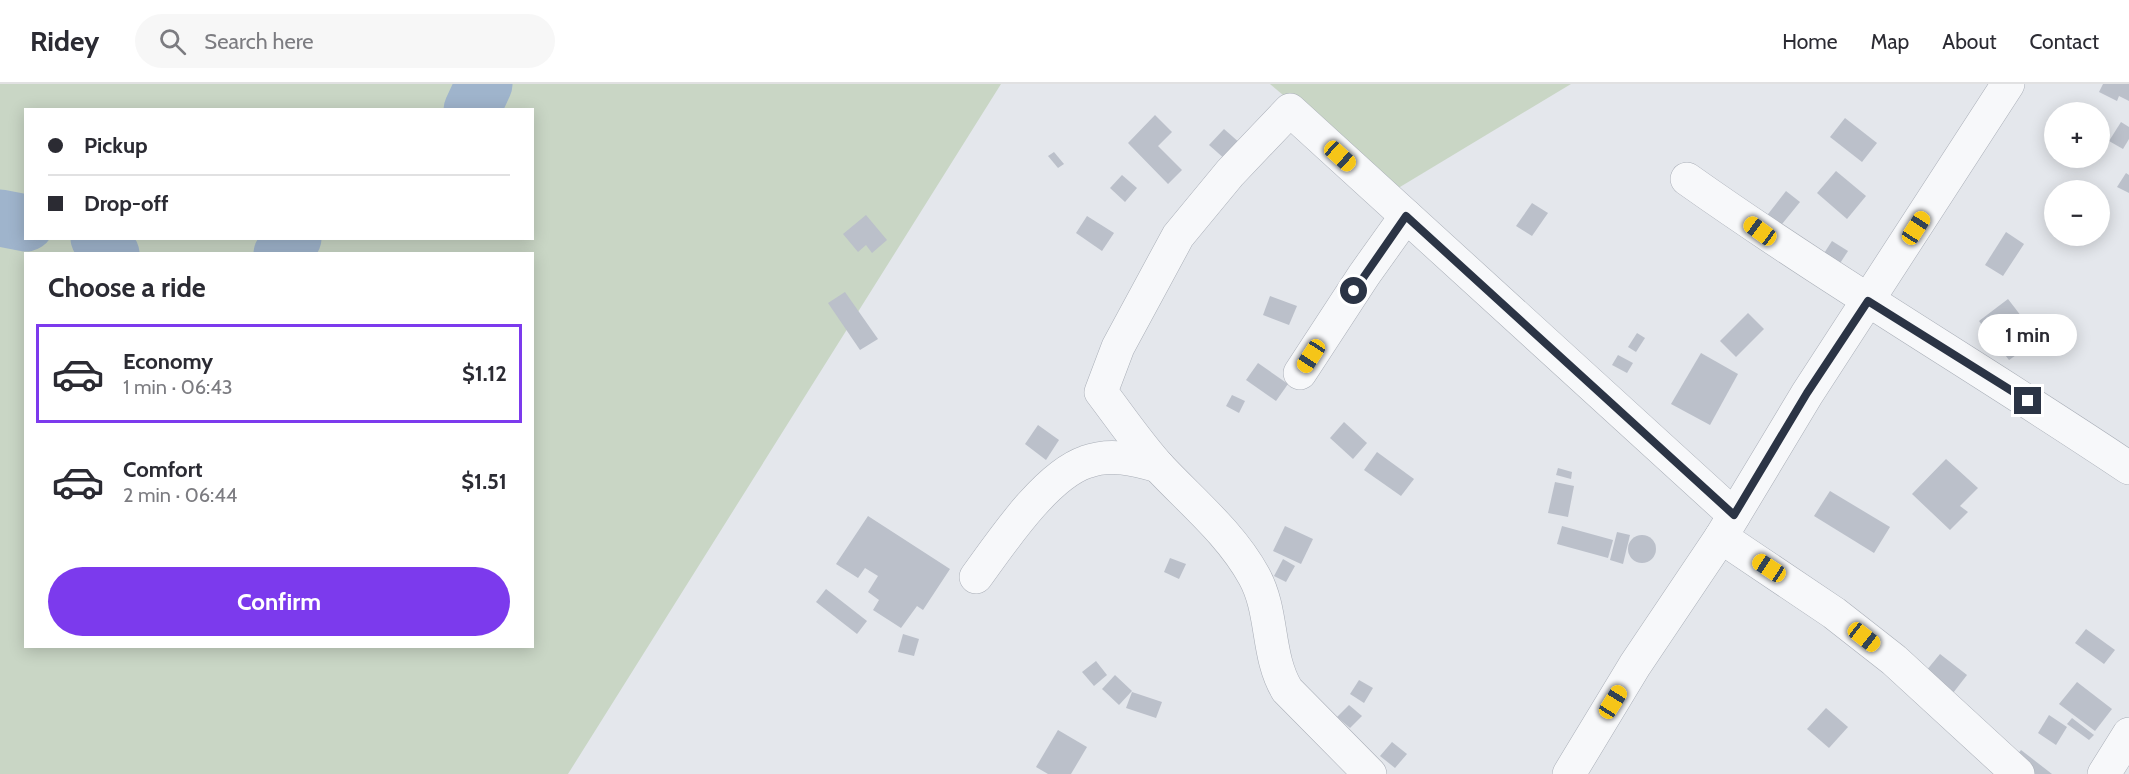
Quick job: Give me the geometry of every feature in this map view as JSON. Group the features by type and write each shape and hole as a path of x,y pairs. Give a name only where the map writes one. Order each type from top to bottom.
{"street":[{"path":"1569,774 1635,665 1727,526 1807,393 2008,84"},
{"path":"1370,774 1287,690 1274,662 1267,610 1254,576 1230,542 1158,466 1101,392 1118,347 1178,236 1230,172 1290,110 1406,216 1727,526 1826,608 1894,660 2018,774"},
{"path":"1687,179 1760,231 2048,413 2129,468"},
{"path":"1300,373 1406,216"},
{"path":"976,577 1019,518 1069,471 1086,462 1107,458 1126,458 1158,466"},
{"path":"2104,774 2129,734"}],"green space":[{"path":"0,84 1001,84 568,774 0,774"},
{"path":"1270,84 1571,84 1395,190"}],"building":[{"path":"2103,84 2129,84 2129,101 2119,96 2117,101 2099,92"},
{"path":"1155,115 1172,132 1158,146 1182,170 1168,184 1128,143"},
{"path":"1845,118 1877,143 1862,162 1830,137"},
{"path":"2121,122 2129,127 2129,139 2123,149 2110,139"},
{"path":"1224,129 1241,144 1226,160 1209,145"},
{"path":"1054,152 1064,164 1058,168 1048,156"},
{"path":"1836,171 1866,196 1847,219 1817,193"},
{"path":"2126,173 2129,175 2129,193 2117,187"},
{"path":"1122,175 1137,188 1125,202 1110,188"},
{"path":"1786,191 1800,202 1778,229 1765,218"},
{"path":"1532,203 1548,213 1532,236 1516,226"},
{"path":"866,215 887,240 872,253 866,245 858,252 843,234"},
{"path":"1087,216 1114,233 1102,251 1076,233"},
{"path":"2006,232 2024,244 2003,276 1985,265"},
{"path":"1832,241 1848,251 1835,271 1819,261"},
{"path":"845,292 878,339 860,350 828,303"},
{"path":"1270,296 1297,306 1289,325 1263,315"},
{"path":"2008,299 2028,325 2021,330 2032,344 2009,360 1979,321"},
{"path":"1748,313 1764,329 1736,357 1720,341"},
{"path":"1637,333 1645,338 1636,352 1628,347"},
{"path":"1701,353 1738,374 1710,425 1671,404"},
{"path":"1618,355 1633,363 1627,373 1612,365"},
{"path":"1258,363 1288,384 1276,401 1246,380"},
{"path":"1232,395 1245,401 1239,413 1226,406"},
{"path":"1344,422 1367,443 1353,459 1330,438"},
{"path":"1038,425 1059,440 1046,460 1025,444"},
{"path":"1377,452 1414,479 1401,496 1364,470"},
{"path":"1946,459 1978,488 1960,506 1968,512 1950,530 1912,494"},
{"path":"1558,468 1572,472 1571,479 1556,475"},
{"path":"1555,482 1574,486 1568,517 1548,513"},
{"path":"1830,491 1890,527 1874,553 1814,516"},
{"path":"868,516 950,569 923,610 917,606 901,628 873,610 879,600 868,592 878,576 865,568 858,578 836,564"},
{"path":"1285,526 1313,539 1301,564 1273,551"},
{"path":"1562,526 1613,540 1608,558 1557,544"},
{"path":"1617,532 1630,535 1623,564 1610,560"},
{"path":"1642,535 1652,539 1656,549 1652,559 1642,563 1632,559 1628,549 1632,539"},
{"path":"1170,558 1186,564 1179,579 1164,572"},
{"path":"1283,559 1295,566 1286,582 1274,576"},
{"path":"826,589 867,621 857,634 816,602"},
{"path":"2086,629 2115,650 2104,664 2075,643"},
{"path":"903,634 919,639 914,656 898,652"},
{"path":"1940,654 1967,675 1953,693 1926,671"},
{"path":"1096,661 1107,675 1094,686 1082,672"},
{"path":"1115,675 1132,691 1119,705 1102,689"},
{"path":"1359,680 1373,688 1364,703 1350,694"},
{"path":"2077,682 2112,709 2095,731 2059,704"},
{"path":"1132,692 1162,702 1156,718 1126,708"},
{"path":"1349,705 1362,716 1350,728 1337,717"},
{"path":"1826,708 1848,727 1829,748 1807,729"},
{"path":"2049,715 2067,727 2056,745 2038,733"},
{"path":"2072,718 2094,735 2089,740 2067,724"},
{"path":"1058,730 1087,747 1071,774 1048,774 1036,767"},
{"path":"1392,742 1407,754 1395,768 1380,756"},
{"path":"2021,750 2052,774 2025,774 2011,763"}],"waterway":[{"path":"473,108 484,84"},
{"path":"0,218 24,223"},
{"path":"100,240 110,252"},
{"path":"283,252 292,240"}],"route":[{"path":"1354,291 1406,216 1734,515 1807,393 1868,301 2028,401"}]}
